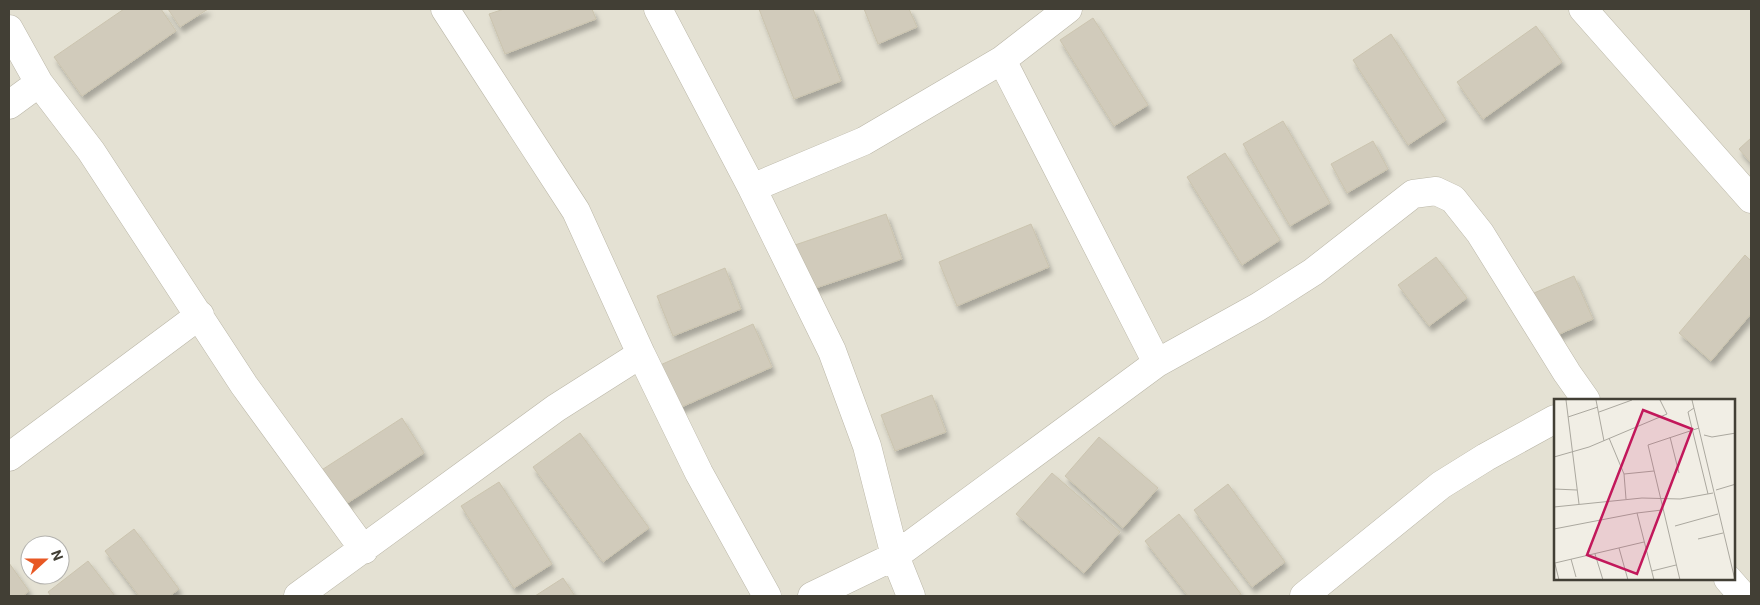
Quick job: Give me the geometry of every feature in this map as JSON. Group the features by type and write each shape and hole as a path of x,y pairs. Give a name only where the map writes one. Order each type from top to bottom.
{"street":[{"path":"445,9 576,211 641,354 699,473 767,596"},
{"path":"658,9 752,188 832,351 867,446 895,556 911,596"},
{"path":"752,188 864,141 1002,60 1068,9"},
{"path":"1584,9 1751,199"},
{"path":"9,29 39,83 91,151 172,278 200,316 244,385 364,550"},
{"path":"1002,60 1157,363"},
{"path":"9,105 39,83"},
{"path":"812,596 895,556 1157,363 1258,307 1313,272 1413,194 1436,191 1453,199 1480,233 1567,374 1585,399"},
{"path":"9,458 200,316"},
{"path":"298,596 364,550 556,408 641,354"},
{"path":"1304,596 1441,485 1486,457 1554,420"},
{"path":"1729,580 1743,596"}],"shaded area":[{"path":"9,9 1751,9 1751,596 9,596"}],"building":[{"path":"124,9 161,9 176,31 82,96 54,57"},
{"path":"168,9 208,9 180,27"},
{"path":"504,9 592,9 596,19 505,54 489,14"},
{"path":"759,9 813,9 841,81 794,99"},
{"path":"864,9 909,9 917,27 878,44"},
{"path":"1093,18 1148,105 1114,126 1060,40"},
{"path":"1536,26 1562,62 1483,119 1457,82"},
{"path":"1391,34 1446,120 1408,145 1353,60"},
{"path":"1283,121 1330,203 1290,226 1243,144"},
{"path":"1751,138 1751,163 1739,149"},
{"path":"1373,141 1388,169 1347,193 1331,164"},
{"path":"1225,153 1280,240 1242,265 1187,177"},
{"path":"886,214 902,259 807,291 792,246"},
{"path":"1031,224 1049,267 957,306 939,262"},
{"path":"1745,255 1751,261 1751,314 1711,361 1679,333"},
{"path":"1436,257 1467,298 1429,326 1398,285"},
{"path":"725,268 741,309 673,336 657,296"},
{"path":"1574,276 1593,319 1553,337 1534,293"},
{"path":"753,324 772,367 677,409 658,366"},
{"path":"932,395 946,432 895,451 881,415"},
{"path":"402,418 424,453 340,508 317,473"},
{"path":"580,433 649,528 603,562 533,467"},
{"path":"1099,437 1158,488 1123,528 1065,476"},
{"path":"1052,473 1120,532 1084,573 1016,514"},
{"path":"499,482 552,564 514,588 461,506"},
{"path":"1228,484 1285,562 1252,587 1194,510"},
{"path":"1179,514 1241,594 1238,596 1188,596 1145,541"},
{"path":"134,529 179,589 170,596 139,596 105,551"},
{"path":"88,561 115,596 51,596 48,592 57,585 70,585 70,575"},
{"path":"9,563 20,578 20,585 25,585 29,591 23,596 9,596"},
{"path":"563,578 575,596 535,596"}]}
